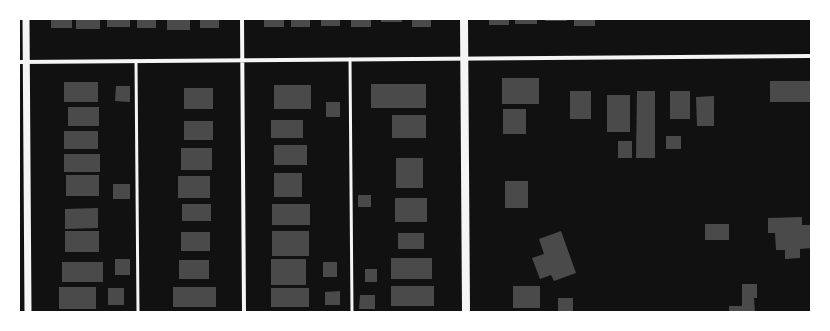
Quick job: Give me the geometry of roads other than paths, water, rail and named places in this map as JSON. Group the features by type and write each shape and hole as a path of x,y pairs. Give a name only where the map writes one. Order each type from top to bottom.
{"main road":[{"path":"464,19 466,312"}],"street":[{"path":"26,19 23,61 28,312"},
{"path":"242,19 244,312"},
{"path":"23,61 811,56"}],"lane":[{"path":"350,59 352,312"},
{"path":"136,61 138,312"}]}
